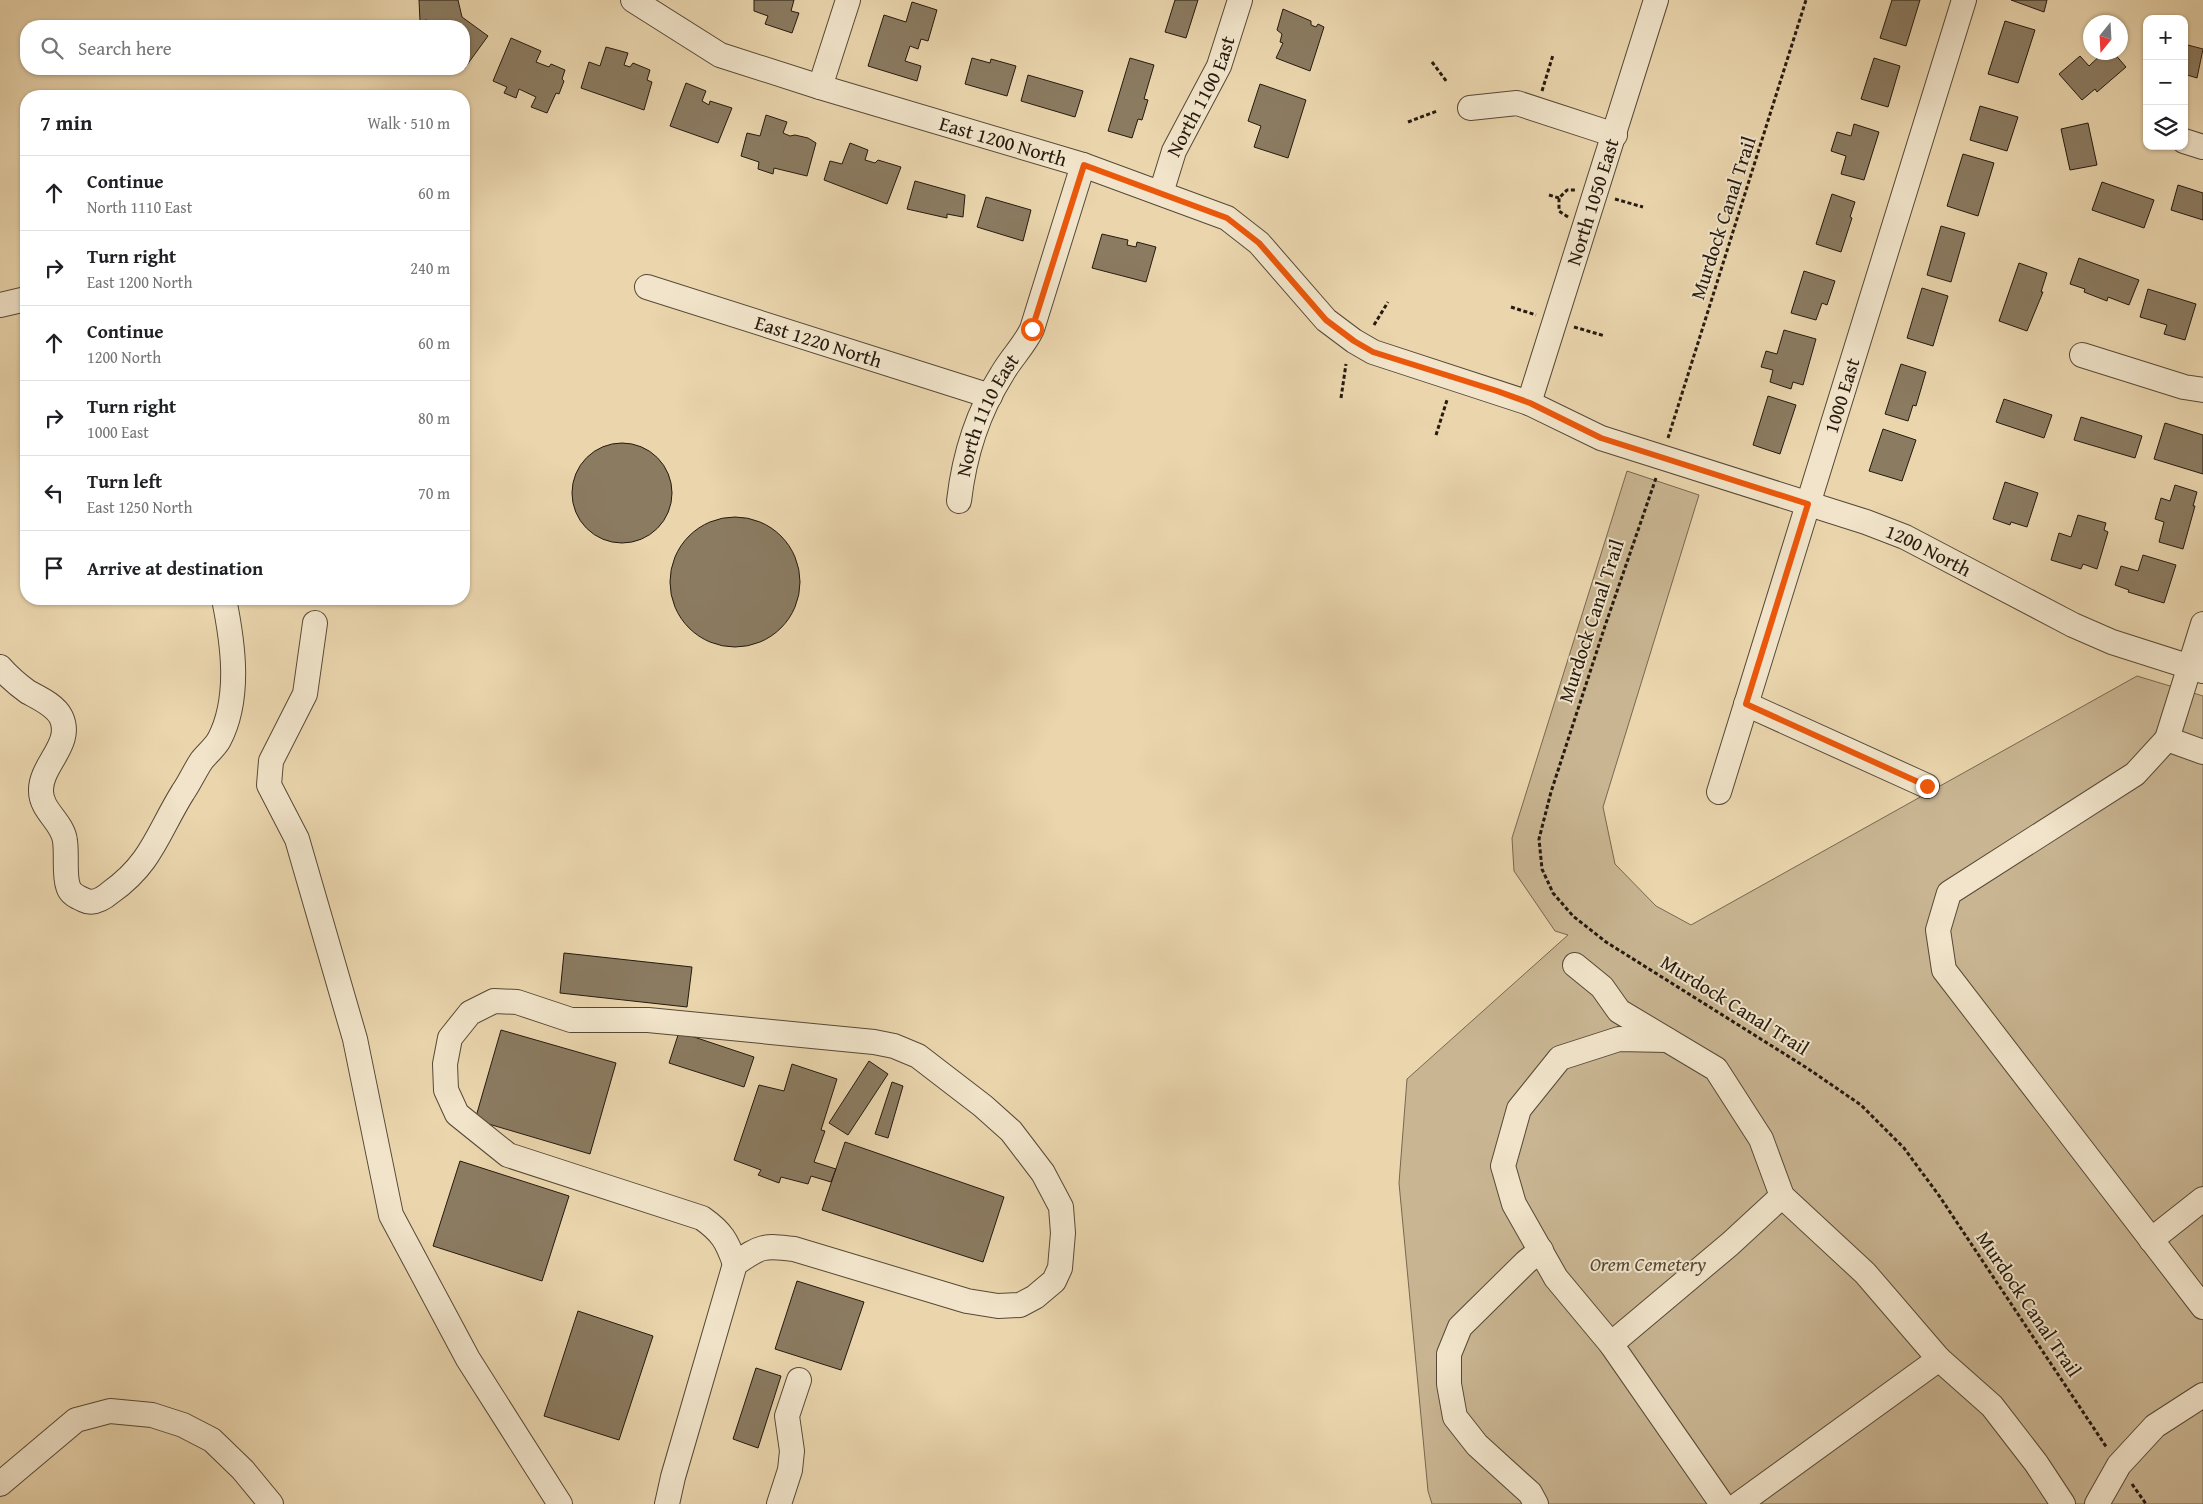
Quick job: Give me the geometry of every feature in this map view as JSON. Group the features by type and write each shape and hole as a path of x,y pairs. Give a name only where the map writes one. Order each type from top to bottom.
{"street":[{"name":"East 1200 North","path":"633,0 720,55 820,87 1084,165 1227,218 1242,228 1277,261 1326,320 1354,341 1390,358 1530,403 1601,438 1656,449"},
{"path":"820,87 848,0"},
{"name":"North 1100 East","path":"1161,193 1174,150 1219,66 1240,0"},
{"name":"North 1050 East","path":"1530,403 1656,0"},
{"name":"1000 East","path":"1718,792 1964,0"},
{"path":"1470,108 1517,103 1615,135"},
{"path":"2188,142 2203,147"},
{"name":"North 1110 East","path":"959,501 967,452 990,396 1001,375 1025,344 1032,329 1084,165"},
{"name":"East 1220 North","path":"647,287 990,396"},
{"path":"0,305 20,301"},
{"path":"2082,355 2203,390"},
{"name":"1200 North","path":"1656,449 1905,537 2072,625 2112,642 2197,669"},
{"path":"0,667 21,686 52,706 61,717 63,739 45,773 40,791 44,804 65,838 67,885 73,894 88,902 97,901 132,876 149,855 177,802 202,761 218,741 226,725 232,696 232,673 230,636 225,605"},
{"path":"315,623 304,694 271,761 269,785 297,840 355,1039 391,1214 468,1359 560,1504"},
{"path":"2203,624 2197,669 2167,739 2135,774 1950,893 1938,930 1944,970 2203,1307"},
{"path":"1746,704 1927,786"},
{"path":"2167,739 2203,752"},
{"path":"1576,965 1602,987 1619,1011 1716,1069 1762,1139 1782,1196 1865,1273 1939,1359 1992,1406 2036,1463 2064,1504"},
{"path":"667,1504 672,1477 735,1264 728,1243 718,1229 702,1218 508,1155 457,1114 446,1090 445,1064 450,1038 470,1013 494,1001 517,1002 572,1020 648,1020 874,1042 894,1046 918,1056 983,1106 1011,1131 1043,1173 1061,1208 1063,1233 1060,1268 1054,1281 1035,1297 1020,1305 998,1306 968,1301 794,1249 772,1246 754,1250 735,1264"},
{"path":"1668,1040 1619,1039 1560,1058 1519,1109 1503,1166 1514,1204 1556,1278 1611,1344 1722,1504"},
{"path":"1611,1344 1730,1244 1782,1196"},
{"path":"2151,1240 2203,1199"},
{"path":"1536,1504 1530,1493 1477,1445 1455,1417 1449,1384 1449,1354 1460,1327 1526,1262 1541,1250"},
{"path":"1739,1504 1939,1359"},
{"path":"779,1504 790,1470 792,1451 786,1416 799,1380"},
{"path":"2097,1504 2119,1465 2156,1426 2203,1395"},
{"path":"0,1484 76,1420 110,1411 152,1415 183,1425 212,1440 243,1470 271,1504"}],"path":[{"name":"Murdock Canal Trail","path":"1656,449 1806,0"},
{"path":"1541,92 1553,56"},
{"path":"1432,62 1447,82"},
{"path":"1408,122 1437,111"},
{"path":"1570,218 1560,210 1559,198 1567,190 1578,190"},
{"path":"1549,195 1559,198"},
{"path":"1611,198 1643,207"},
{"path":"1374,325 1388,302"},
{"path":"1511,307 1539,316"},
{"path":"1571,326 1604,336"},
{"path":"1341,398 1344,388 1343,375 1346,364"},
{"path":"1436,435 1447,400"},
{"name":"Murdock Canal Trail","path":"1656,478 1551,792 1539,839 1542,869 1553,893 1573,916 1606,942 1860,1105 1904,1148 1940,1197 2146,1504"}],"green space":[{"name":"Orem Cemetery","path":"1627,471 1699,495 1603,807 1615,864 1656,906 1691,925 2137,676 2203,696 2203,1504 1432,1504 1428,1491 1399,1183 1407,1079 1568,935 1555,931 1514,871 1512,838"}],"building":[{"path":"419,0 458,0 462,17 466,20 427,20 420,20"},
{"path":"754,0 794,0 791,11 799,13 792,33 765,24 768,16 754,11"},
{"path":"1175,0 1198,0 1186,38 1165,32"},
{"path":"1892,0 1920,0 1906,46 1880,38"},
{"path":"2011,0 2047,0 2044,12"},
{"path":"912,2 937,10 928,41 921,39 918,49 910,46 905,61 921,66 917,81 868,66 884,15 906,22"},
{"path":"1283,9 1311,21 1311,25 1316,27 1318,24 1324,27 1310,71 1276,58 1283,43 1280,42 1282,34 1277,30"},
{"path":"2005,21 2035,30 2018,83 1988,74"},
{"path":"470,23 488,36 470,61"},
{"path":"511,38 541,51 536,62 549,67 551,64 565,70 562,79 564,81 559,94 556,93 547,113 531,107 536,97 519,89 516,98 504,93 507,87 493,81"},
{"path":"2188,45 2203,49 2197,78 2188,75"},
{"path":"606,47 628,53 624,65 630,67 633,63 650,70 647,80 652,82 644,110 581,88 589,62 600,66"},
{"path":"2080,56 2089,66 2095,60 2120,60 2126,67 2097,92 2095,89 2082,100 2059,74"},
{"path":"972,58 990,63 991,59 1016,66 1007,96 965,84"},
{"path":"1130,58 1154,65 1144,99 1148,100 1142,120 1138,119 1132,138 1108,131"},
{"path":"1874,58 1900,66 1888,107 1861,99"},
{"path":"1028,75 1083,91 1075,117 1021,101"},
{"path":"686,83 706,91 702,101 709,105 710,101 732,108 718,143 670,126"},
{"path":"1260,84 1306,100 1288,158 1254,147 1261,126 1248,121"},
{"path":"1980,106 2018,117 2007,151 1970,140"},
{"path":"766,115 787,122 783,133 790,136 795,135 808,138 816,143 807,176 774,168 773,174 758,169 759,162 741,156 747,133 760,136"},
{"path":"2088,123 2097,165 2070,170 2061,129"},
{"path":"1854,124 1879,132 1864,180 1841,174 1846,156 1831,151 1837,132 1851,136"},
{"path":"850,143 868,150 865,160 875,163 878,160 901,167 887,204 824,180 830,161 842,164"},
{"path":"1963,154 1994,163 1978,216 1947,206"},
{"path":"915,181 965,195 963,217 947,214 947,218 907,209"},
{"path":"2102,182 2154,200 2144,228 2092,210"},
{"path":"2178,185 2203,193 2203,220 2171,210"},
{"path":"1832,194 1855,202 1841,252 1816,244"},
{"path":"986,197 1031,210 1023,241 977,227"},
{"path":"1941,226 1965,233 1951,282 1927,275"},
{"path":"1102,234 1128,240 1127,245 1136,247 1137,242 1156,247 1146,282 1092,268"},
{"path":"2079,258 2139,280 2129,305 2108,297 2107,301 2084,292 2085,289 2070,284"},
{"path":"2019,263 2047,273 2041,292 2043,292 2027,331 1999,321"},
{"path":"1804,271 1835,281 1827,305 1822,303 1816,320 1791,313"},
{"path":"1922,288 1948,296 1933,346 1907,338"},
{"path":"2148,289 2196,304 2185,340 2164,334 2167,325 2140,317"},
{"path":"1784,330 1816,339 1803,385 1793,382 1791,389 1770,382 1773,370 1761,367 1766,351 1777,354"},
{"path":"1901,364 1926,372 1916,406 1913,405 1908,421 1885,414"},
{"path":"1768,396 1796,405 1780,454 1753,445"},
{"path":"2004,399 2052,415 2044,438 1996,422"},
{"path":"2081,417 2142,436 2135,458 2074,440"},
{"path":"2165,423 2203,435 2203,474 2154,459"},
{"path":"1883,429 1916,440 1902,481 1869,471"},
{"path":"622,443 641,447 657,458 668,474 672,493 668,512 657,528 641,539 622,543 603,539 587,528 576,512 572,493 576,474 587,458 603,447"},
{"path":"2005,482 2038,493 2027,527 2011,522 2010,525 1993,519"},
{"path":"2175,485 2197,492 2183,549 2159,542 2164,522 2155,519 2161,498 2170,501"},
{"path":"2078,515 2106,523 2104,530 2108,532 2097,569 2083,564 2081,569 2051,560 2059,533 2071,537"},
{"path":"735,517 760,522 781,536 795,557 800,582 795,607 781,628 760,642 735,647 710,642 689,628 675,607 670,582 675,557 689,536 710,522"},
{"path":"2143,555 2176,565 2164,603 2128,592 2129,590 2115,585 2121,566 2138,571"},
{"path":"564,953 692,967 687,1007 560,993"},
{"path":"501,1030 616,1063 590,1154 475,1120"},
{"path":"679,1032 754,1057 744,1087 669,1063"},
{"path":"869,1061 888,1074 848,1135 829,1123"},
{"path":"792,1064 837,1079 821,1130 825,1131 814,1162 836,1169 831,1182 811,1176 808,1184 781,1177 779,1183 758,1175 761,1170 734,1160 759,1085 784,1091"},
{"path":"892,1082 903,1086 888,1138 875,1134"},
{"path":"845,1142 1004,1197 983,1262 822,1210"},
{"path":"460,1161 569,1196 542,1281 433,1246"},
{"path":"797,1281 864,1302 841,1370 775,1349"},
{"path":"578,1311 653,1336 619,1440 544,1416"},
{"path":"756,1368 781,1376 758,1448 733,1439"}],"route":[{"path":"1032,329 1084,165 1227,218 1242,228 1277,261 1326,320 1354,341 1373,352 1530,403 1601,438 1808,504 1746,704 1927,786"}]}
